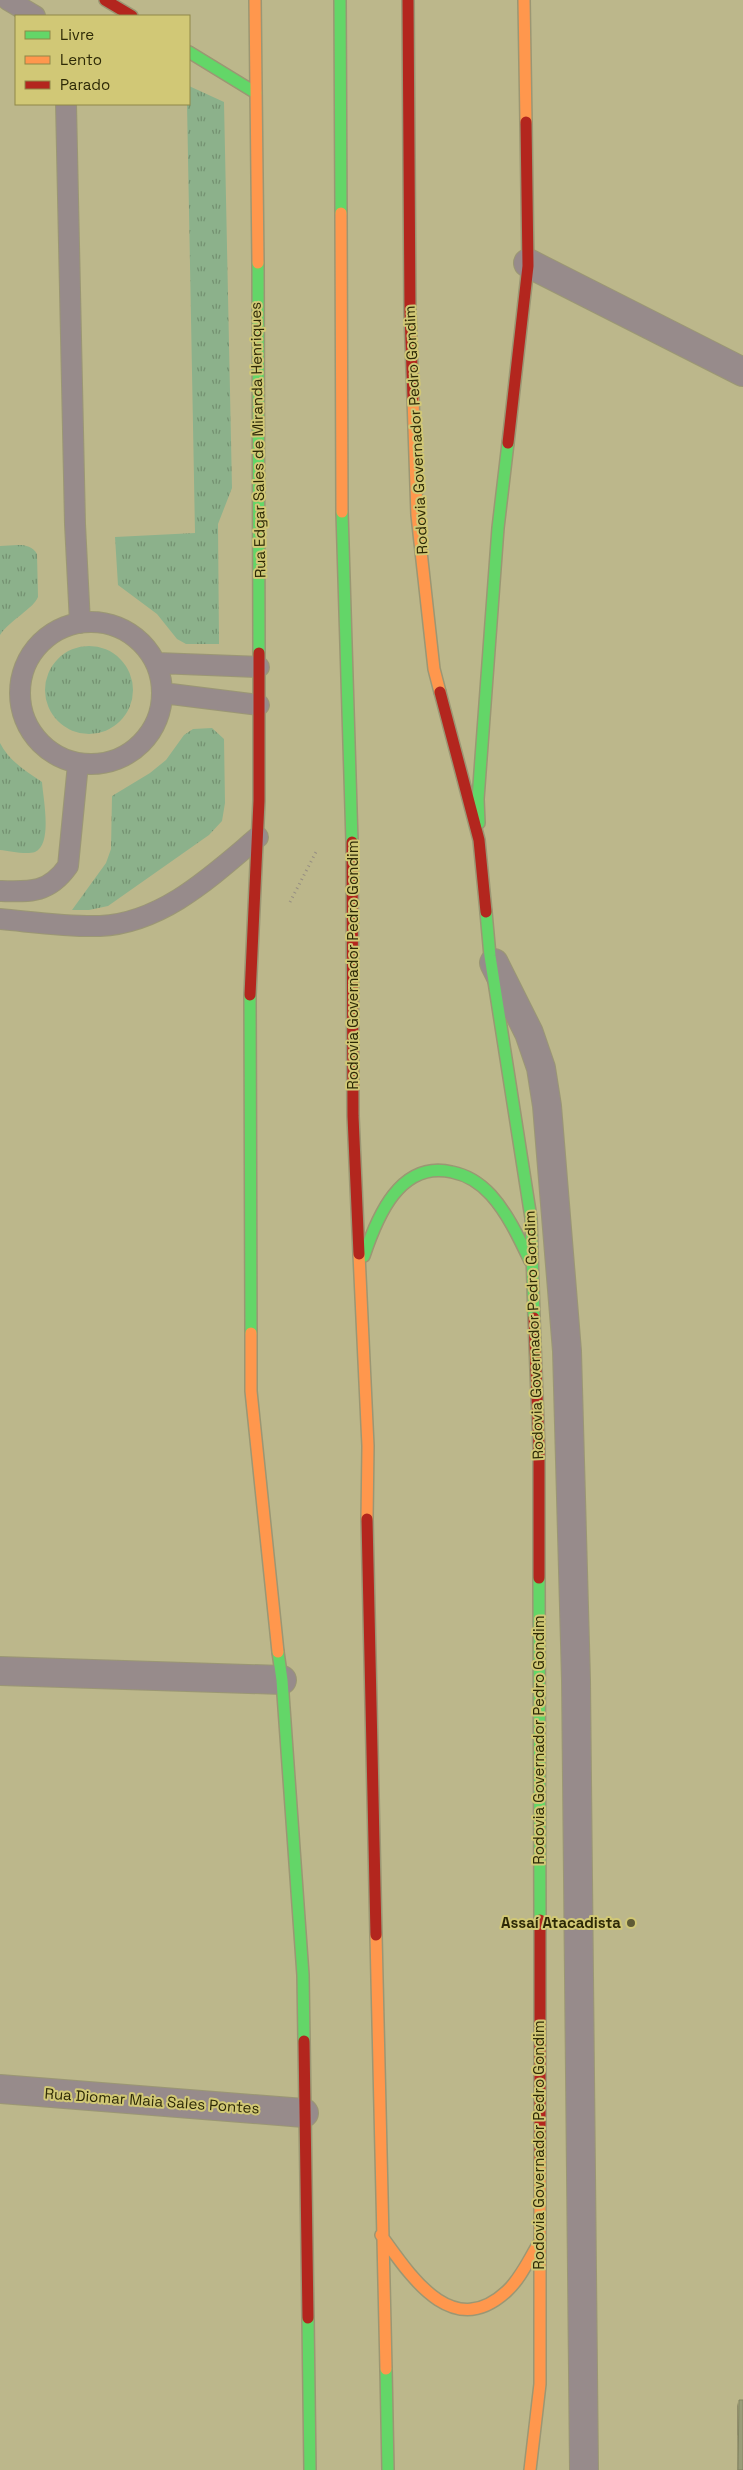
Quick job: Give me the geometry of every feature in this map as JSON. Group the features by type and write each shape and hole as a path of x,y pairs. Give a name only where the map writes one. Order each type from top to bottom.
{"main road":[{"path":"105,0 130,15"},
{"name":"Rua Edgar Sales de Miranda Henriques","path":"255,0 260,453 258,837 250,972 251,1391 272,1620 282,1680 303,1975 310,2470"},
{"name":"Rodovia Governador Pedro Gondim","path":"340,0 342,515 352,780 353,1116 368,1446 367,1528 381,2235 388,2470"},
{"name":"Rodovia Governador Pedro Gondim","path":"408,0 410,313 418,515 434,669 479,840 490,956 531,1218 539,1448 540,2384 530,2470"},
{"path":"479,840 478,799 498,528 528,263 524,0"},
{"path":"190,53 256,93"},
{"path":"360,1270 380,1215 392,1195 402,1182 418,1174 435,1170 456,1171 474,1180 492,1196 513,1227 533,1269"},
{"path":"381,2235 420,2288 443,2305 458,2309 473,2308 490,2303 506,2291 539,2242"}],"street":[{"path":"528,263 743,372"},
{"path":"490,956 529,1033 541,1068 547,1106 567,1351 576,1680 584,2470"},
{"path":"0,1670 282,1680"},
{"name":"Rua Diomar Maia Sales Pontes","path":"0,2089 304,2113"}],"lane":[{"path":"8,0 33,15"},
{"path":"66,105 75,524 80,623"},
{"path":"80,623 104,623 125,630 144,645 157,663 163,693 156,723 137,748 109,763 78,764 51,753 31,733 20,706 21,678 32,652 53,632 80,623"},
{"path":"157,663 259,667"},
{"path":"163,693 259,705"},
{"path":"0,891 37,890 60,876 68,866 78,764"},
{"path":"0,919 60,925 102,926 137,918 177,900 258,837"}],"path":[{"path":"287,907 318,848"}],"green space":[{"path":"190,86 224,102 232,488 218,524 219,644 186,644 177,639 157,614 118,585 115,537 195,533 187,105 190,105"},
{"path":"0,546 26,546 30,547 37,554 38,597 0,635"},
{"path":"89,646 106,650 120,659 129,673 133,690 129,707 120,721 106,730 89,734 72,730 58,721 49,707 45,690 49,673 58,659 72,650"},
{"path":"212,728 224,739 225,803 222,821 209,835 108,906 89,910 72,910 106,863 111,849 112,796 150,773 166,760 184,735 193,729"},
{"path":"0,743 13,760 42,782 46,820 45,831 41,847 35,852 22,853 0,850"}],"building":[{"path":"739,2400 743,2400 743,2470 738,2470"}],"traffic: fast":[{"path":"340,0 341,213"},
{"path":"190,53 256,93"},
{"path":"258,263 259,653"},
{"path":"479,823 478,799 498,528 508,443"},
{"path":"342,512 352,842"},
{"path":"486,912 490,956 531,1218 534,1318"},
{"path":"250,995 251,1333"},
{"path":"364,1256 376,1225 393,1195 405,1183 418,1175 434,1171 463,1175 478,1183 487,1191 508,1218 530,1261"},
{"path":"539,1578 540,1920"},
{"path":"278,1652 282,1680 303,1975 304,2041"},
{"path":"308,2318 310,2470"},
{"path":"386,2369 388,2470"}],"traffic: slow":[{"path":"255,0 258,263"},
{"path":"524,0 526,122"},
{"path":"341,213 342,512"},
{"path":"413,398 417,515 434,669 440,692"},
{"path":"359,1254 368,1446 367,1519"},
{"path":"251,1333 251,1391 278,1652"},
{"path":"376,1935 386,2369"},
{"path":"530,2470 540,2384 540,2157"},
{"path":"381,2235 405,2268 434,2297 451,2306 468,2309 487,2305 507,2291 521,2274 539,2243"}],"traffic: jam":[{"path":"105,0 130,15"},
{"path":"408,0 410,313 413,398"},
{"path":"508,443 528,266 526,122"},
{"path":"250,995 259,801 259,653"},
{"path":"440,692 479,840 486,912"},
{"path":"352,842 353,1116 359,1254"},
{"path":"534,1318 539,1448 539,1578"},
{"path":"367,1519 376,1935"},
{"path":"540,1920 540,2157"},
{"path":"304,2041 308,2318"}],"place":[{"name":"Assaí Atacadista","path":"631,1923"}]}
